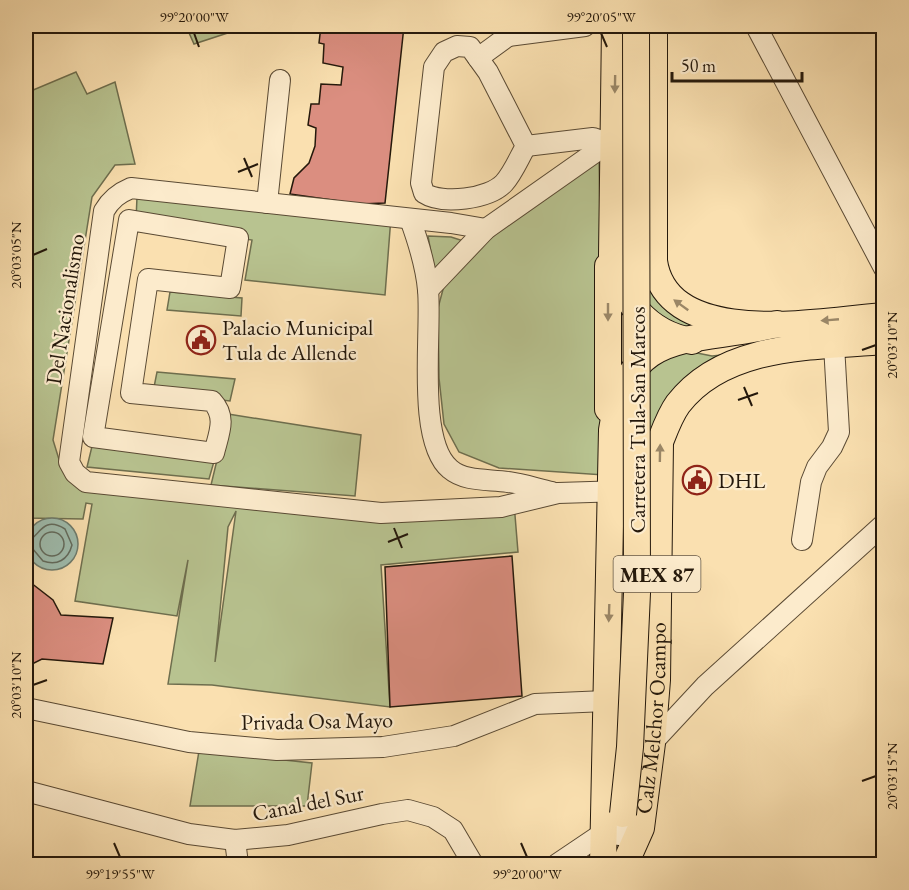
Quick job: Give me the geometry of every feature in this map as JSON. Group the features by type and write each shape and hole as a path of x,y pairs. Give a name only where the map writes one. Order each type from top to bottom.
{"main road":[{"path":"615,26 611,141 614,222 612,255 620,287 640,315 651,325 684,340 718,346 782,350 884,341"},
{"name":"Carretera Tula-San Marcos","path":"622,828 630,747 637,593 636,26"},
{"path":"654,26 653,230 656,272 667,294 681,306 712,320 777,324 884,316"},
{"path":"614,222 621,235 632,242 641,240 653,230"},
{"path":"612,255 608,263 608,418 612,430"},
{"name":"MEX 87","path":"603,864 622,828 606,701 613,491 612,430 621,390 639,361 648,354 684,340 777,324"},
{"name":"Calz Melchor Ocampo","path":"625,864 622,828 652,743 657,680 660,442 678,405 690,391 720,369 782,350"},
{"path":"614,864 622,828"}],"street":[{"path":"478,58 506,31 585,26"},
{"path":"756,26 884,268"},
{"path":"457,46 470,47 526,146 504,183 492,191 468,199 431,198 423,193 421,183 434,67 444,52 457,46"},
{"path":"267,203 280,80"},
{"path":"526,146 593,138 611,141"},
{"path":"428,290 486,229 611,141"},
{"name":"Del Nacionalismo","path":"486,229 131,188 121,192 104,211 69,462 75,472 86,482 381,513 501,507 558,493"},
{"path":"410,219 428,290 431,427 438,451 450,469 473,479 507,482 558,493 644,492 652,501 658,514"},
{"path":"129,220 238,238 230,288 148,279 139,343 131,393 213,401 221,411 222,422 214,453 93,437 129,220"},
{"path":"86,337 139,343"},
{"path":"802,540 811,482 817,467 832,447 839,432 834,345"},
{"path":"652,743 705,687 884,524"},
{"name":"Privada Osa Mayo","path":"26,708 189,742 277,750 383,747 454,736 535,704 606,701"},
{"name":"Canal del Sur","path":"26,792 189,834 235,840 288,835 408,810 434,817 453,830 473,864"},
{"path":"557,864 622,828"},
{"path":"235,840 238,864"}],"green space":[{"path":"186,26 249,26 194,44"},
{"path":"76,72 87,94 115,82 135,164 115,165 92,197 53,440 61,466 113,486 380,515 514,503 518,552 381,565 390,707 212,685 168,684 188,560 177,616 75,601 92,504 86,503 83,519 26,518 26,93","holes":["236,511 215,662 228,527"]},
{"path":"599,155 604,475 499,468 459,452 444,424 439,378 438,308 445,282 497,231"},
{"path":"137,197 391,217 385,295 245,280 252,240 136,220"},
{"path":"428,236 451,237 470,243 435,275"},
{"path":"628,248 706,325 679,330 650,314"},
{"path":"170,292 242,298 241,316 167,310"},
{"path":"677,349 712,356 732,354 703,370 648,483 621,484 621,422 639,375"},
{"path":"157,372 235,379 230,401 153,392"},
{"path":"228,414 361,435 355,496 211,485"},
{"path":"93,442 215,458 209,479 87,467"},
{"path":"199,751 312,763 307,806 190,806"}],"water":[{"path":"52,518 62,520 70,526 76,534 78,544 76,554 70,562 62,568 52,570 42,568 34,562 28,554 26,544 28,534 34,526 42,520"}],"building":[{"path":"321,26 404,26 385,203 360,204 290,194 294,178 309,163 315,146 316,128 308,125 311,104 319,104 321,84 341,85 343,67 323,63 324,44 319,43"},
{"path":"512,556 522,696 390,707 385,567"},
{"path":"26,579 53,600 61,615 113,618 103,664 42,659 26,667"}],"place":[{"name":"Palacio Municipal Tula de Allende","path":"201,340"},
{"name":"DHL","path":"697,480"}]}
